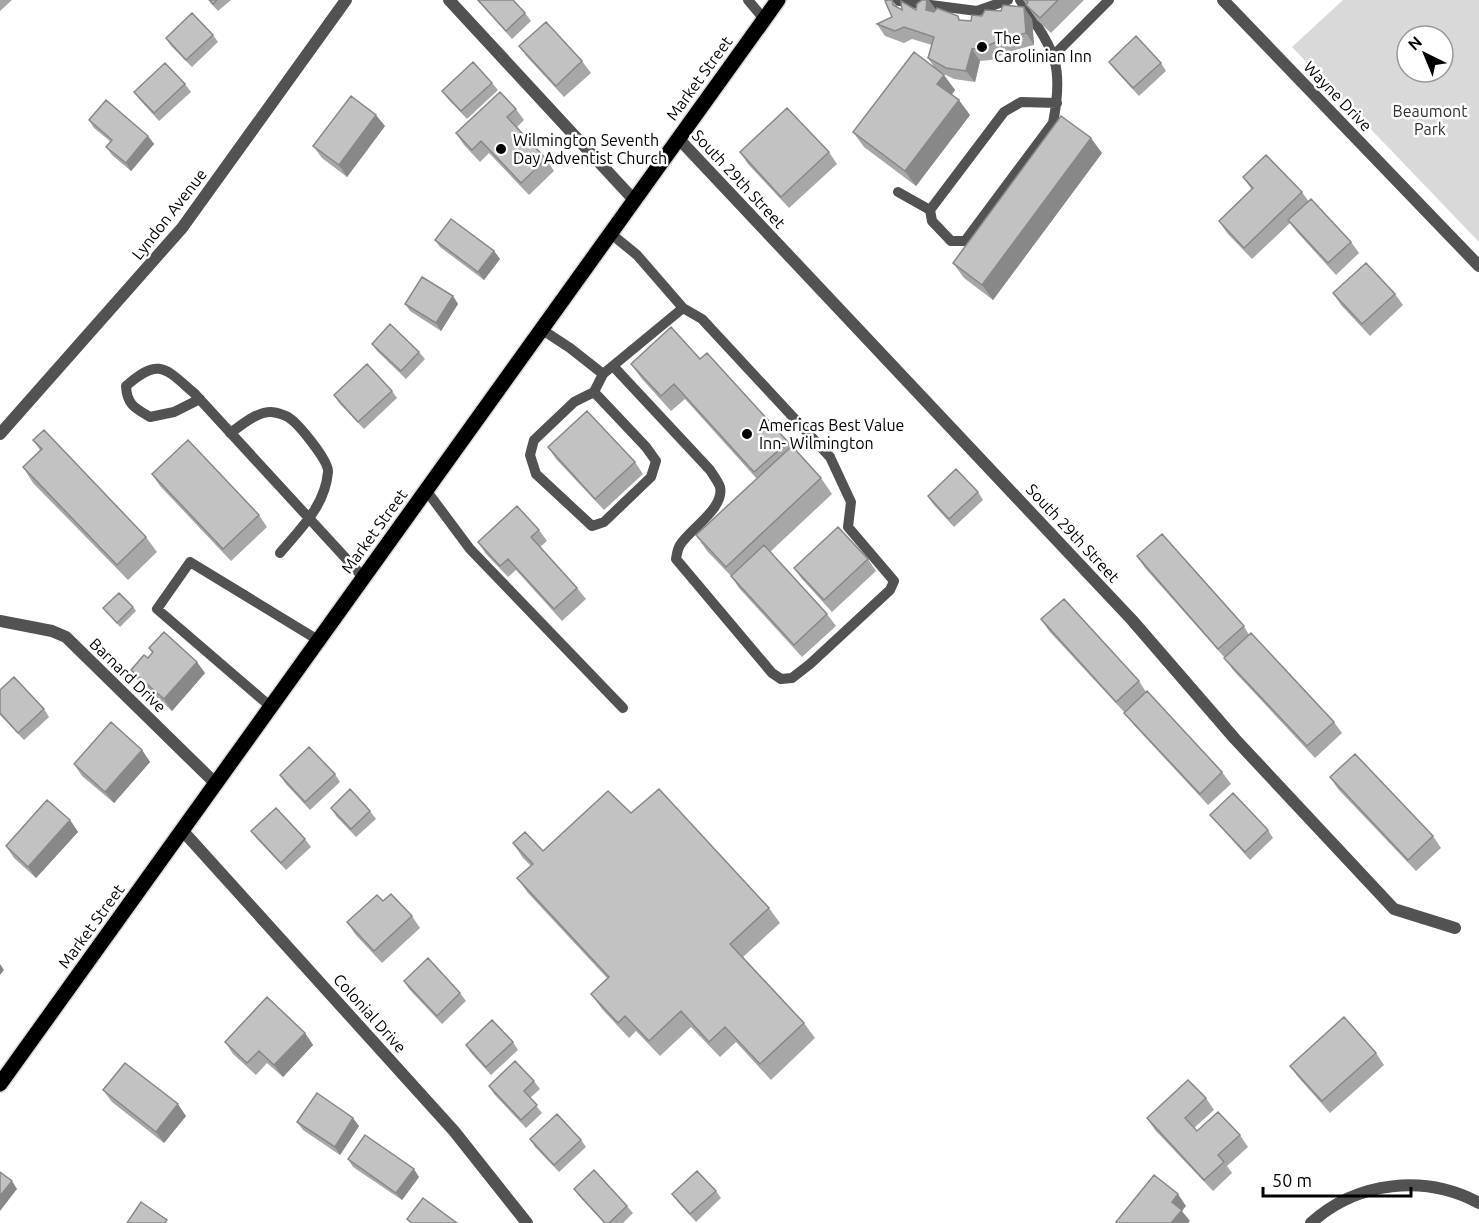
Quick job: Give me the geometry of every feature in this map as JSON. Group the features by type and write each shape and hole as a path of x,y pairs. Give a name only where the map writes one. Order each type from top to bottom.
{"main road":[{"name":"Market Street","path":"0,1084 778,0"}],"street":[{"name":"Lyndon Avenue","path":"0,434 182,228 346,0"},
{"path":"449,0 634,200"},
{"name":"Wayne Drive","path":"1223,0 1479,266"},
{"name":"South 29th Street","path":"678,138 1132,620 1235,739 1394,909 1455,928"},
{"name":"Barnard Drive","path":"0,621 52,631 66,637 215,783"},
{"name":"Colonial Drive","path":"182,830 454,1131 527,1223"},
{"path":"1311,1223 1336,1205 1351,1198 1400,1185 1416,1184 1438,1187 1479,1203"}],"lane":[{"path":"748,0 764,19"},
{"path":"892,0 977,11 1008,0"},
{"path":"1020,0 1054,55 1059,82 1057,103 1053,123 965,241 951,241 932,221 930,210 1004,112 1021,102 1057,103"},
{"path":"1054,55 1109,0"},
{"path":"898,192 930,210"},
{"path":"610,233 637,255 682,308 702,319 830,457 851,502 848,527 894,581 890,590 792,678 781,679 772,673 676,559 678,548 719,500 720,487 710,470 613,366"},
{"path":"594,392 646,447 656,461 651,477 604,522 592,526 536,474 530,455 534,440 574,402 594,392 603,374 682,308"},
{"path":"541,329 603,374"},
{"path":"200,399 174,412 150,417 135,408 127,398 126,386 142,372 155,368 167,370 200,399 363,578"},
{"path":"230,433 258,415 271,412 289,417 324,458 328,469 323,497 310,519 279,553"},
{"path":"426,490 470,549 623,708"},
{"path":"270,706 157,609 190,561 318,640"}],"green space":[{"name":"Beaumont Park","path":"1343,0 1479,0 1479,242 1292,47"}],"building":[{"path":"478,0 513,0 525,13 506,31"},
{"name":"The Carolinian Inn","path":"892,0 893,5 902,10 901,1 916,10 917,4 922,0 927,0 926,10 934,12 937,8 958,16 959,20 971,21 972,15 982,16 985,10 1001,11 1003,5 1024,7 1026,33 1000,40 983,48 972,49 966,71 946,68 928,58 934,37 904,27 895,31 877,24 892,17 885,1"},
{"path":"1025,0 1058,0 1040,18 1026,5 1028,2"},
{"path":"192,13 213,35 186,60 166,38"},
{"path":"546,22 582,61 556,86 519,46"},
{"path":"1136,36 1161,63 1133,88 1109,62"},
{"path":"914,52 944,75 937,84 959,100 905,171 853,132"},
{"path":"473,62 492,83 461,111 442,91"},
{"path":"165,63 185,84 154,113 134,92"},
{"name":"Wilmington Seventh Day Adventist Church","path":"500,92 516,109 507,117 546,159 521,183 481,141 472,150 456,133"},
{"path":"351,96 376,115 339,165 313,146"},
{"path":"106,100 148,136 126,163 106,147 112,140 89,120"},
{"path":"787,108 829,152 781,197 740,152"},
{"path":"1061,116 1091,138 982,285 953,263"},
{"path":"1266,155 1302,192 1244,248 1219,221 1253,188 1243,177"},
{"path":"1311,199 1351,242 1328,263 1288,220"},
{"path":"451,219 494,251 478,272 435,240"},
{"path":"1366,263 1395,294 1362,324 1333,293"},
{"path":"422,277 453,296 436,323 405,304"},
{"path":"390,324 419,352 401,371 372,344"},
{"name":"Americas Best Value Inn- Wilmington","path":"671,327 700,359 707,353 788,442 754,472 674,384 661,396 631,364"},
{"path":"367,364 392,391 358,422 334,395"},
{"path":"587,411 635,462 595,499 548,447"},
{"path":"44,430 146,537 117,565 23,467 42,449 33,440"},
{"path":"188,440 259,515 223,549 152,474"},
{"path":"792,446 821,478 726,567 696,535"},
{"path":"956,469 978,492 949,519 928,496"},
{"path":"517,506 539,530 531,537 577,588 554,609 508,559 500,566 478,542"},
{"path":"838,527 868,559 824,600 794,568"},
{"path":"1162,534 1244,626 1218,649 1137,556"},
{"path":"764,545 827,614 794,645 731,576"},
{"path":"119,593 133,607 117,623 103,608"},
{"path":"1064,599 1139,681 1116,702 1041,619"},
{"path":"164,632 197,662 164,699 131,670 144,655 148,658 153,652 149,648"},
{"path":"1251,633 1334,722 1307,746 1224,658"},
{"path":"14,677 44,709 18,733 0,713 0,690"},
{"path":"1147,691 1222,772 1200,794 1124,713"},
{"path":"111,722 142,750 105,792 74,764"},
{"path":"309,747 335,774 305,802 280,775"},
{"path":"1355,754 1433,836 1408,860 1330,777"},
{"path":"350,789 370,811 351,829 331,808"},
{"path":"659,789 769,908 730,944 804,1023 760,1064 725,1027 709,1042 681,1011 649,1041 625,1016 618,1023 591,994 609,977 517,878 533,864 513,843 525,832 543,851 608,791 631,813"},
{"path":"1233,793 1268,830 1245,852 1210,815"},
{"path":"47,800 70,820 28,867 6,846"},
{"path":"276,808 305,839 281,863 251,831"},
{"path":"391,894 412,916 374,951 347,922 377,895 383,901"},
{"path":"428,958 460,993 437,1016 404,981"},
{"path":"267,997 305,1033 274,1065 259,1051 247,1063 225,1042"},
{"path":"1344,1017 1376,1053 1322,1101 1290,1066"},
{"path":"492,1020 513,1042 486,1067 466,1045"},
{"path":"515,1061 534,1081 524,1091 537,1105 521,1120 489,1086"},
{"path":"125,1063 178,1104 156,1132 103,1090"},
{"path":"1188,1080 1206,1098 1185,1118 1197,1131 1218,1112 1240,1135 1218,1155 1224,1162 1204,1180 1147,1118"},
{"path":"317,1093 353,1118 335,1147 297,1122"},
{"path":"557,1114 581,1140 554,1165 530,1139"},
{"path":"365,1135 414,1169 396,1193 348,1159"},
{"path":"594,1170 627,1206 609,1223 605,1223 574,1189"},
{"path":"697,1171 716,1191 690,1214 672,1194"},
{"path":"0,1172 12,1181 0,1196"},
{"path":"1154,1175 1178,1194 1172,1202 1182,1210 1171,1223 1116,1222"},
{"path":"423,1198 457,1223 412,1223 407,1219"},
{"path":"141,1202 167,1220 165,1223 127,1223"}],"place":[{"name":"The Carolinian Inn","path":"982,47"},
{"name":"Wilmington Seventh Day Adventist Church","path":"501,149"},
{"name":"Americas Best Value Inn- Wilmington","path":"747,434"}]}
